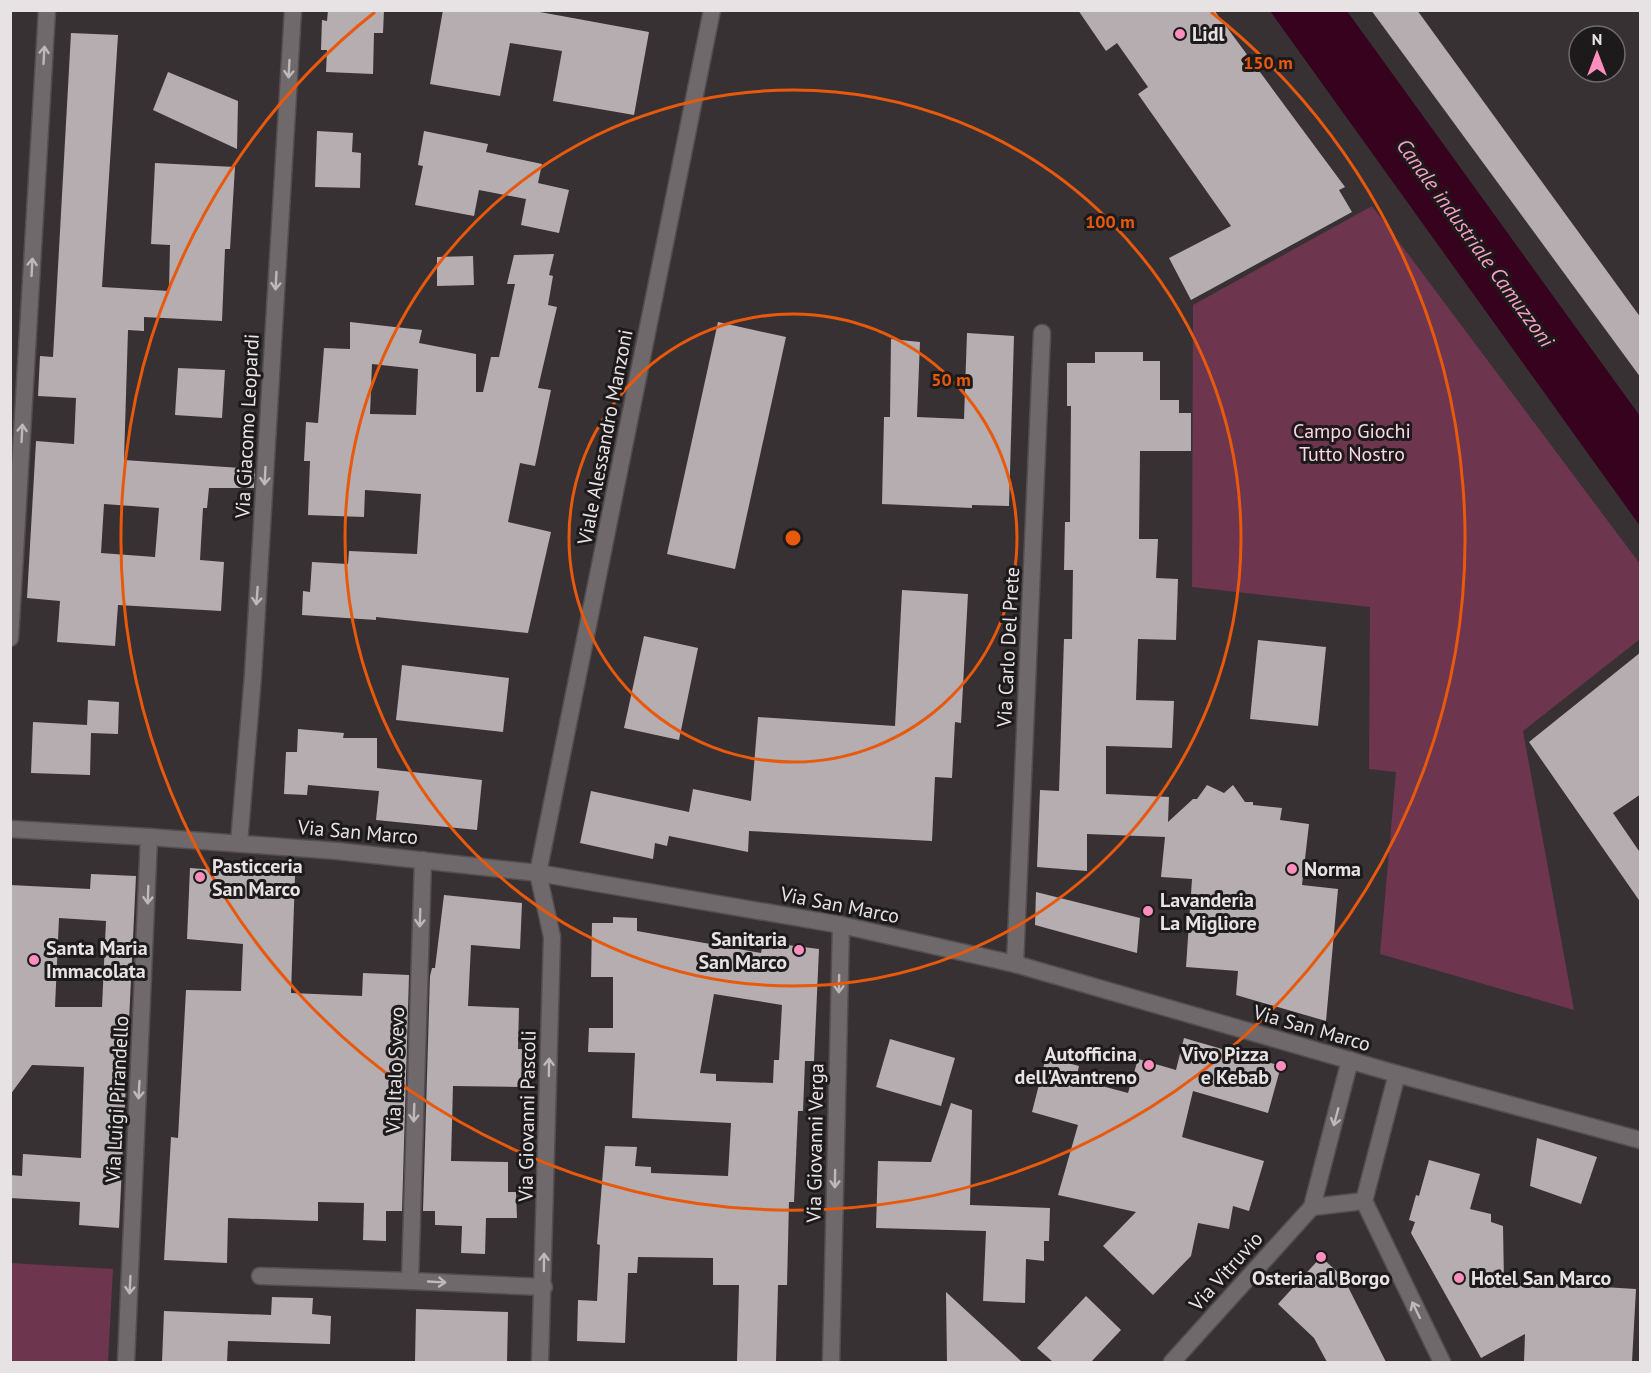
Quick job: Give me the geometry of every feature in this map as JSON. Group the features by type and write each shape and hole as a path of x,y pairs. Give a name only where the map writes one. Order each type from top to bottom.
{"street":[{"path":"10,638 47,10"},
{"name":"Via Giacomo Leopardi","path":"239,843 253,675 293,10"},
{"name":"Viale Alessandro Manzoni","path":"538,873 712,10"},
{"name":"Via Carlo Del Prete","path":"1015,964 1042,333"},
{"name":"Via San Marco","path":"10,830 239,843 538,873 841,925 1015,964 1397,1074 1641,1140"},
{"name":"Via Luigi Pirandello","path":"126,1362 150,837"},
{"name":"Via Italo Svevo","path":"410,1281 423,860"},
{"name":"Via Giovanni Pascoli","path":"538,873 552,937 544,1287 540,1362"},
{"name":"Via Giovanni Verga","path":"831,1362 841,925"},
{"name":"Via Vitruvio","path":"1172,1362 1312,1207 1350,1060"},
{"path":"1397,1074 1364,1201 1442,1362"},
{"path":"1312,1207 1364,1201"},
{"path":"260,1276 544,1287"}],"green space":[{"name":"Campo Giochi Tutto Nostro","path":"1372,206 1640,564 1640,639 1523,731 1574,1010 1380,954 1396,772 1369,769 1370,607 1192,587 1193,305"},
{"path":"10,1263 113,1269 108,1362 11,1362"}],"water":[{"name":"Canale industriale Camuzzoni","path":"1270,11 1347,11 1640,416 1640,526"}],"building":[{"path":"328,10 384,10 383,33 374,33 373,74 326,72 327,50 321,50 322,20 327,21"},
{"path":"443,10 529,10 649,32 634,115 553,101 562,51 510,43 500,96 430,84"},
{"path":"1078,10 1214,10 1345,187 1339,190 1352,212 1191,300 1169,258 1231,226 1138,94 1148,87 1117,43 1106,51"},
{"path":"1371,10 1417,10 1641,318 1641,378"},
{"path":"71,33 118,35 102,287 169,291 170,245 151,244 155,163 235,167 230,249 225,249 222,321 144,317 144,331 128,330 124,460 255,469 254,488 209,488 207,508 203,508 200,560 224,562 221,611 118,605 115,646 57,642 60,601 27,598 36,441 74,444 76,398 38,396 40,356 53,357","holes":["104,504 159,508 155,557 101,553"]},
{"path":"168,72 238,101 237,149 153,110"},
{"path":"317,131 353,133 352,152 361,153 360,188 315,187"},
{"path":"424,131 488,144 486,152 542,164 538,183 569,190 559,233 521,225 526,199 479,190 474,216 415,205 423,166 418,165"},
{"path":"554,254 549,275 553,276 548,305 557,307 538,388 551,390 535,466 520,463 508,522 551,532 528,633 376,617 376,620 302,615 303,591 310,592 312,562 348,564 349,551 417,554 421,494 365,490 364,517 308,515 310,461 304,461 306,422 318,423 324,348 350,349 350,322 422,330 419,343 476,354 476,392 483,392 491,357 499,357 515,284 507,284 514,255","holes":["372,364 418,369 416,415 370,414"]},
{"path":"473,256 474,285 437,286 437,257"},
{"path":"718,322 786,337 735,569 667,554"},
{"path":"967,333 1014,336 1009,506 972,505 972,508 882,504 884,417 890,417 891,339 920,342 917,417 964,419"},
{"path":"1095,352 1143,352 1143,361 1160,361 1160,400 1179,400 1179,413 1191,413 1191,451 1140,451 1139,539 1158,539 1156,578 1178,579 1176,640 1138,639 1136,700 1174,701 1172,748 1106,746 1106,794 1169,797 1168,822 1193,799 1197,799 1207,785 1224,793 1233,785 1245,802 1282,808 1280,820 1309,824 1302,885 1338,889 1326,1021 1236,995 1238,971 1186,967 1192,879 1161,877 1165,837 1087,834 1087,871 1037,867 1040,790 1059,791 1064,639 1072,639 1073,570 1064,570 1065,522 1070,522 1071,406 1067,406 1067,363 1095,363"},
{"path":"178,368 225,370 222,418 175,415"},
{"path":"902,590 968,594 961,723 955,722 952,778 935,777 932,841 749,831 748,852 669,836 667,846 655,843 653,859 580,843 591,791 689,812 693,789 751,801 758,717 895,726"},
{"path":"644,636 698,648 679,740 624,728"},
{"path":"1258,640 1326,647 1318,726 1250,719"},
{"path":"1641,652 1641,794 1613,813 1641,854 1641,903 1529,742"},
{"path":"402,665 509,678 503,732 396,720"},
{"path":"88,700 119,702 118,734 91,733 90,775 31,773 33,722 87,725"},
{"path":"298,729 344,733 343,738 377,738 377,768 482,780 477,830 376,820 379,791 308,785 307,795 284,794 286,752 297,752"},
{"path":"190,868 295,876 291,993 362,996 363,973 409,975 402,1211 386,1211 386,1241 363,1240 364,1203 318,1202 318,1221 228,1218 227,1263 164,1260 171,1137 178,1138 186,990 241,991 243,944 187,939"},
{"path":"91,874 136,876 119,1228 79,1225 80,1202 10,1198 10,1175 22,1176 23,1154 81,1158 84,1067 32,1065 10,1095 10,885 90,889","holes":["59,918 106,921 102,1007 55,1007"]},
{"path":"1036,892 1140,918 1137,953 1035,925"},
{"path":"444,895 522,903 520,949 471,945 468,1006 519,1008 518,1049 522,1049 521,1087 453,1086 451,1161 508,1162 508,1192 516,1192 517,1218 486,1218 485,1254 461,1253 462,1226 435,1225 435,1211 423,1211 430,976 432,968 435,968"},
{"path":"613,917 637,918 637,931 761,953 763,942 819,949 814,1061 805,1061 803,1111 798,1111 794,1202 789,1202 787,1285 778,1285 776,1362 737,1362 739,1285 713,1285 713,1258 638,1257 637,1273 628,1273 625,1343 577,1341 578,1300 597,1301 600,1245 597,1244 605,1146 637,1147 635,1166 651,1167 651,1173 728,1176 731,1123 632,1118 635,1053 588,1052 589,1028 613,1028 613,977 591,977 592,923 613,923","holes":["714,994 782,1005 779,1060 774,1060 773,1083 716,1081 716,1074 700,1073"]},
{"path":"1184,1038 1281,1066 1268,1113 1193,1091 1182,1137 1264,1161 1249,1211 1233,1206 1229,1229 1198,1223 1191,1256 1153,1295 1103,1246 1136,1212 1058,1195 1078,1125 1032,1112 1046,1057 1079,1066 1076,1079 1128,1093 1138,1059 1176,1070"},
{"path":"890,1039 955,1058 941,1106 876,1087"},
{"path":"951,1103 972,1110 970,1205 1050,1208 1049,1241 1044,1241 1044,1261 1026,1259 1025,1303 983,1301 986,1231 876,1228 878,1161 931,1162"},
{"path":"1537,1138 1597,1157 1581,1204 1530,1186"},
{"path":"1429,1160 1480,1174 1470,1209 1491,1214 1491,1222 1503,1226 1504,1281 1636,1289 1632,1362 1524,1362 1525,1334 1481,1358 1411,1233 1415,1222 1409,1220 1416,1195 1419,1196"},
{"path":"1321,1257 1343,1277 1386,1362 1327,1362 1314,1338 1278,1304"},
{"path":"946,1292 1022,1362 947,1362"},
{"path":"1086,1296 1121,1330 1091,1362 1053,1362 1037,1348"},
{"path":"272,1297 313,1298 312,1314 331,1316 330,1344 228,1341 227,1362 162,1362 164,1311 271,1315"},
{"path":"416,1309 508,1312 507,1362 415,1362"}],"place":[{"name":"Lidl","path":"1180,34"},
{"name":"Norma","path":"1292,869"},
{"name":"Pasticceria San Marco","path":"200,877"},
{"name":"Lavanderia La Migliore","path":"1148,911"},
{"name":"Sanitaria San Marco","path":"799,950"},
{"name":"Santa Maria Immacolata","path":"34,960"},
{"name":"Autofficina dell'Avantreno","path":"1149,1065"},
{"name":"Vivo Pizza e Kebab","path":"1281,1066"},
{"name":"Osteria al Borgo","path":"1321,1257"},
{"name":"Hotel San Marco","path":"1459,1278"}]}
